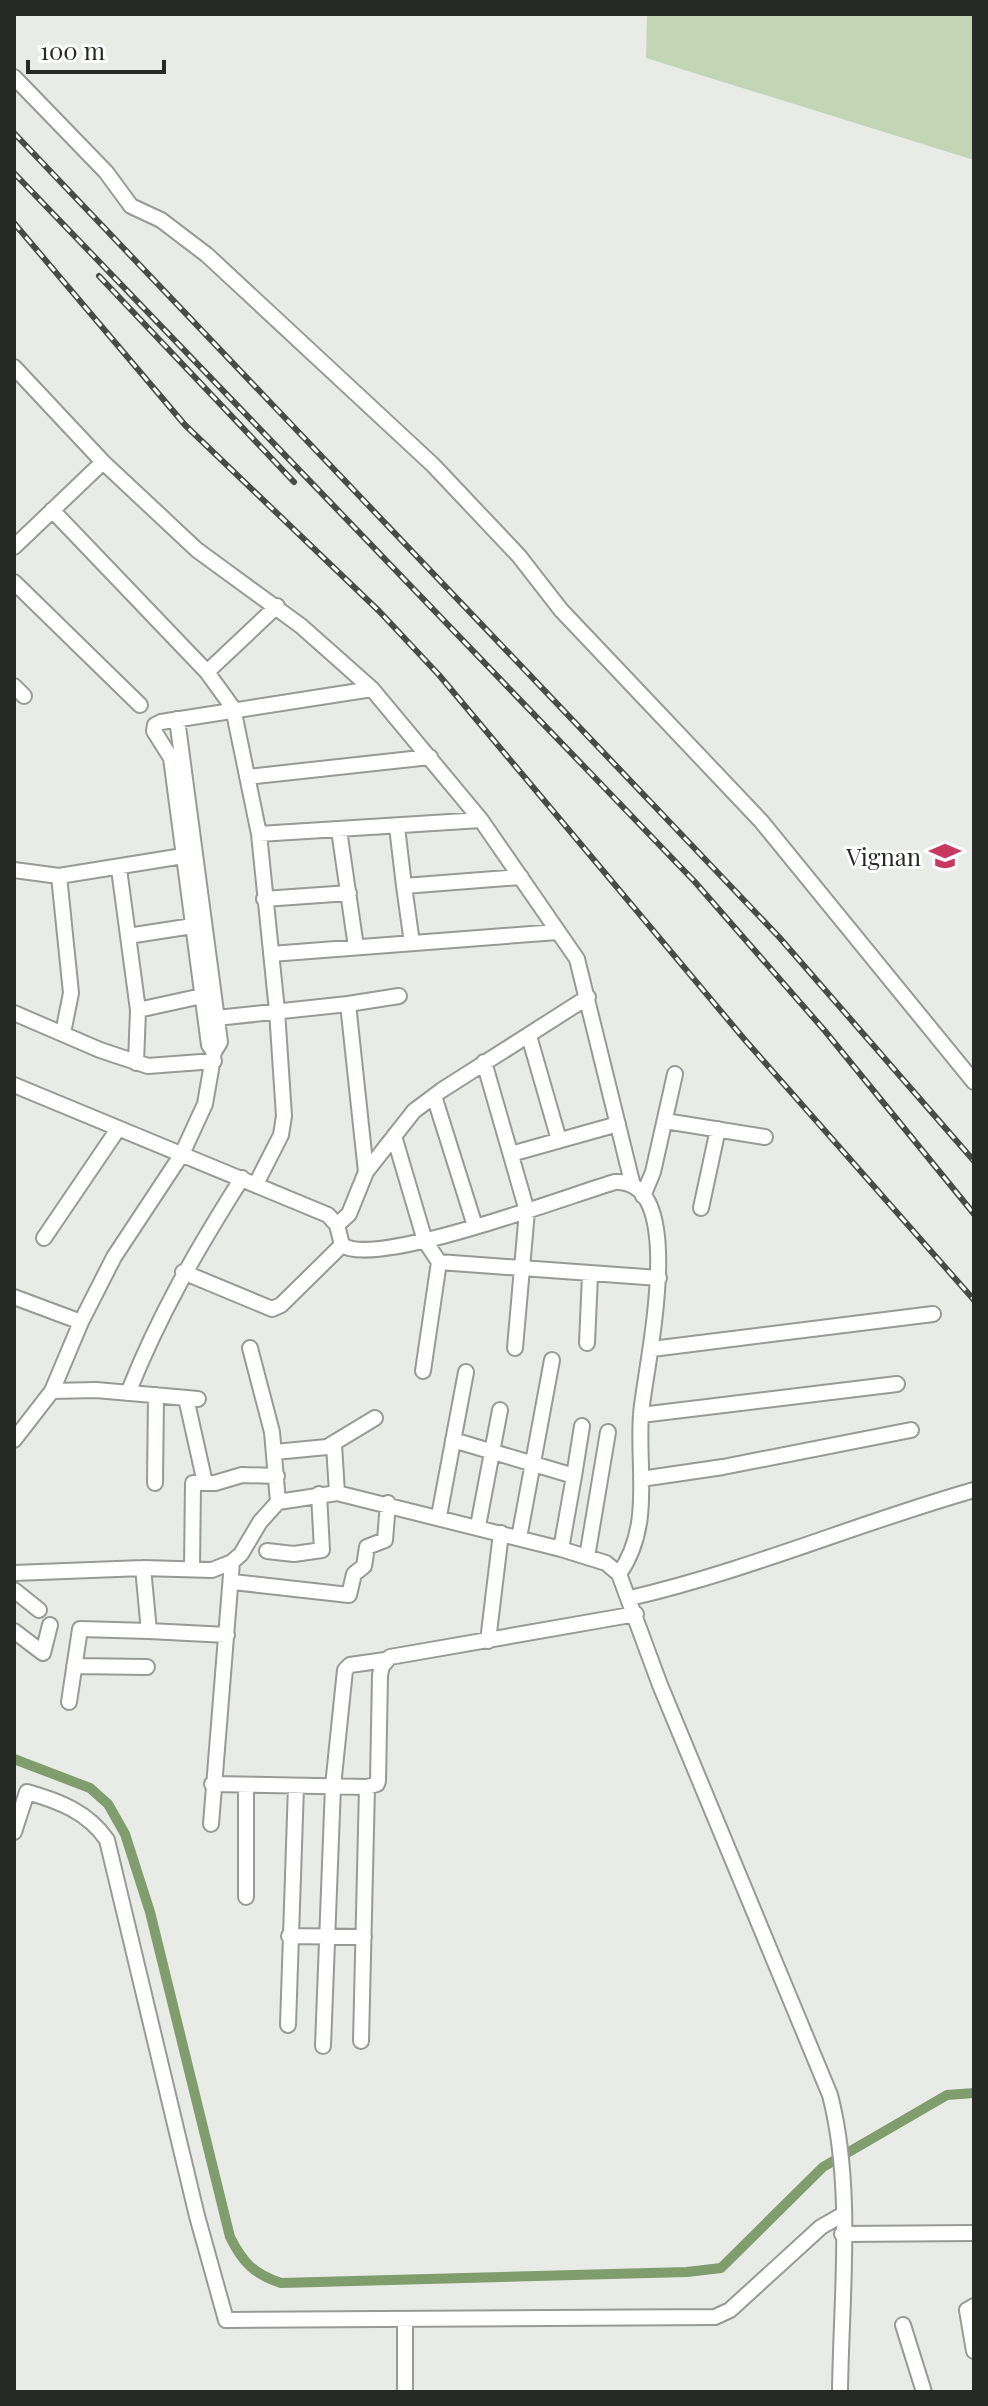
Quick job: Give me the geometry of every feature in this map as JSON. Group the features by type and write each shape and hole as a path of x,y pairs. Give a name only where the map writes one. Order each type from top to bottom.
{"street":[{"path":"14,77 115,181 131,206 161,220 207,255 433,465 519,556 561,610 761,821 974,1082"},
{"path":"14,367 103,462 197,550 277,606 372,689 481,820 577,959 618,1124 638,1191 658,1239 659,1278 641,1415 641,1526 629,1560 619,1574"},
{"path":"14,547 103,462"},
{"path":"52,510 207,672 233,708 259,834 277,1011 283,1126 249,1181 183,1272 155,1327 128,1393"},
{"path":"14,582 140,705"},
{"path":"207,672 277,606"},
{"path":"14,1440 52,1391 81,1322 114,1257 182,1154 205,1104 214,1056 220,1042 183,856 171,758 154,731 155,725 233,708 372,689"},
{"path":"177,719 202,996 209,1045 214,1056"},
{"path":"247,777 430,757"},
{"path":"259,834 481,820"},
{"path":"397,827 412,943"},
{"path":"339,830 356,947"},
{"path":"14,870 59,876 119,869 183,856"},
{"path":"119,869 138,1010 136,1063"},
{"path":"59,876 71,993 63,1033"},
{"path":"404,886 521,877"},
{"path":"264,899 349,893"},
{"path":"128,936 198,926"},
{"path":"271,954 557,932"},
{"path":"138,1010 202,996"},
{"path":"217,1018 399,996"},
{"path":"337,1225 349,1214 366,1172 414,1111 484,1062 588,997"},
{"path":"348,1004 366,1172"},
{"path":"14,1013 136,1063 158,1066 214,1056"},
{"path":"529,1036 559,1140"},
{"path":"484,1062 527,1211 515,1348"},
{"path":"638,1191 653,1172 675,1074"},
{"path":"14,1085 328,1215 337,1225 342,1245"},
{"path":"434,1096 475,1226"},
{"path":"665,1121 765,1137"},
{"path":"511,1154 618,1124"},
{"path":"44,1238 118,1129"},
{"path":"701,1208 718,1129"},
{"path":"394,1136 425,1241 439,1262 423,1371"},
{"path":"342,1245 363,1252 425,1241 615,1182 638,1191"},
{"path":"183,1272 272,1309 281,1305 342,1245"},
{"path":"439,1262 659,1278"},
{"path":"587,1343 590,1275"},
{"path":"14,1297 81,1322"},
{"path":"652,1349 933,1314"},
{"path":"14,1573 143,1568 212,1570 232,1562 278,1502 275,1452 250,1348"},
{"path":"519,1538 552,1360"},
{"path":"439,1516 466,1372"},
{"path":"641,1415 897,1384"},
{"path":"52,1391 192,1398 205,1483"},
{"path":"155,1483 156,1395"},
{"path":"478,1526 500,1410"},
{"path":"275,1452 334,1445 375,1418"},
{"path":"561,1549 582,1426"},
{"path":"641,1479 763,1460 911,1430"},
{"path":"587,1557 608,1432"},
{"path":"453,1440 574,1476"},
{"path":"334,1445 337,1493"},
{"path":"192,1569 190,1492 193,1483 242,1475 277,1476"},
{"path":"630,1598 697,1583 920,1505 974,1490"},
{"path":"278,1502 337,1493 388,1503 561,1549 606,1563 619,1574 660,1685 830,2095 838,2127 842,2182 840,2392"},
{"path":"267,1551 294,1554 322,1550 319,1494"},
{"path":"233,1582 349,1595 354,1574 364,1566 367,1547 385,1540 388,1503"},
{"path":"488,1641 501,1533"},
{"path":"211,1824 212,1784 233,1582 232,1562"},
{"path":"143,1568 149,1631"},
{"path":"14,1590 39,1610"},
{"path":"323,2046 333,1786 345,1670 350,1665 385,1660 395,1655 636,1614"},
{"path":"14,1631 43,1653 50,1625"},
{"path":"69,1702 80,1629 227,1635"},
{"path":"212,1784 367,1787 378,1781 380,1675 385,1660"},
{"path":"74,1666 147,1667"},
{"path":"246,1785 246,1897"},
{"path":"288,2025 296,1786"},
{"path":"361,2041 367,1787"},
{"path":"14,1832 21,1790 62,1802 82,1814 107,1840 197,2216 226,2320 715,2317 730,2310 821,2227 842,2215"},
{"path":"289,1936 364,1937"},
{"path":"842,2234 974,2233"},
{"path":"974,2306 967,2310 974,2351"},
{"path":"405,2320 405,2392"},
{"path":"903,2325 924,2392"}],"green space":[{"path":"647,14 974,14 974,160 646,58"}],"waterway":[{"path":"14,1759 90,1788 108,1804 125,1834 150,1912 230,2237 250,2266 263,2276 281,2283 687,2272 721,2268 823,2167 947,2095 974,2093"}],"railway":[{"path":"14,133 779,937 974,1161"},
{"path":"14,173 695,882 825,1031 974,1214"},
{"path":"14,223 185,425 379,611 439,675 745,1040 974,1300"},
{"path":"99,276 294,482"}],"place":[{"name":"Vignan","path":"945,856"}]}
